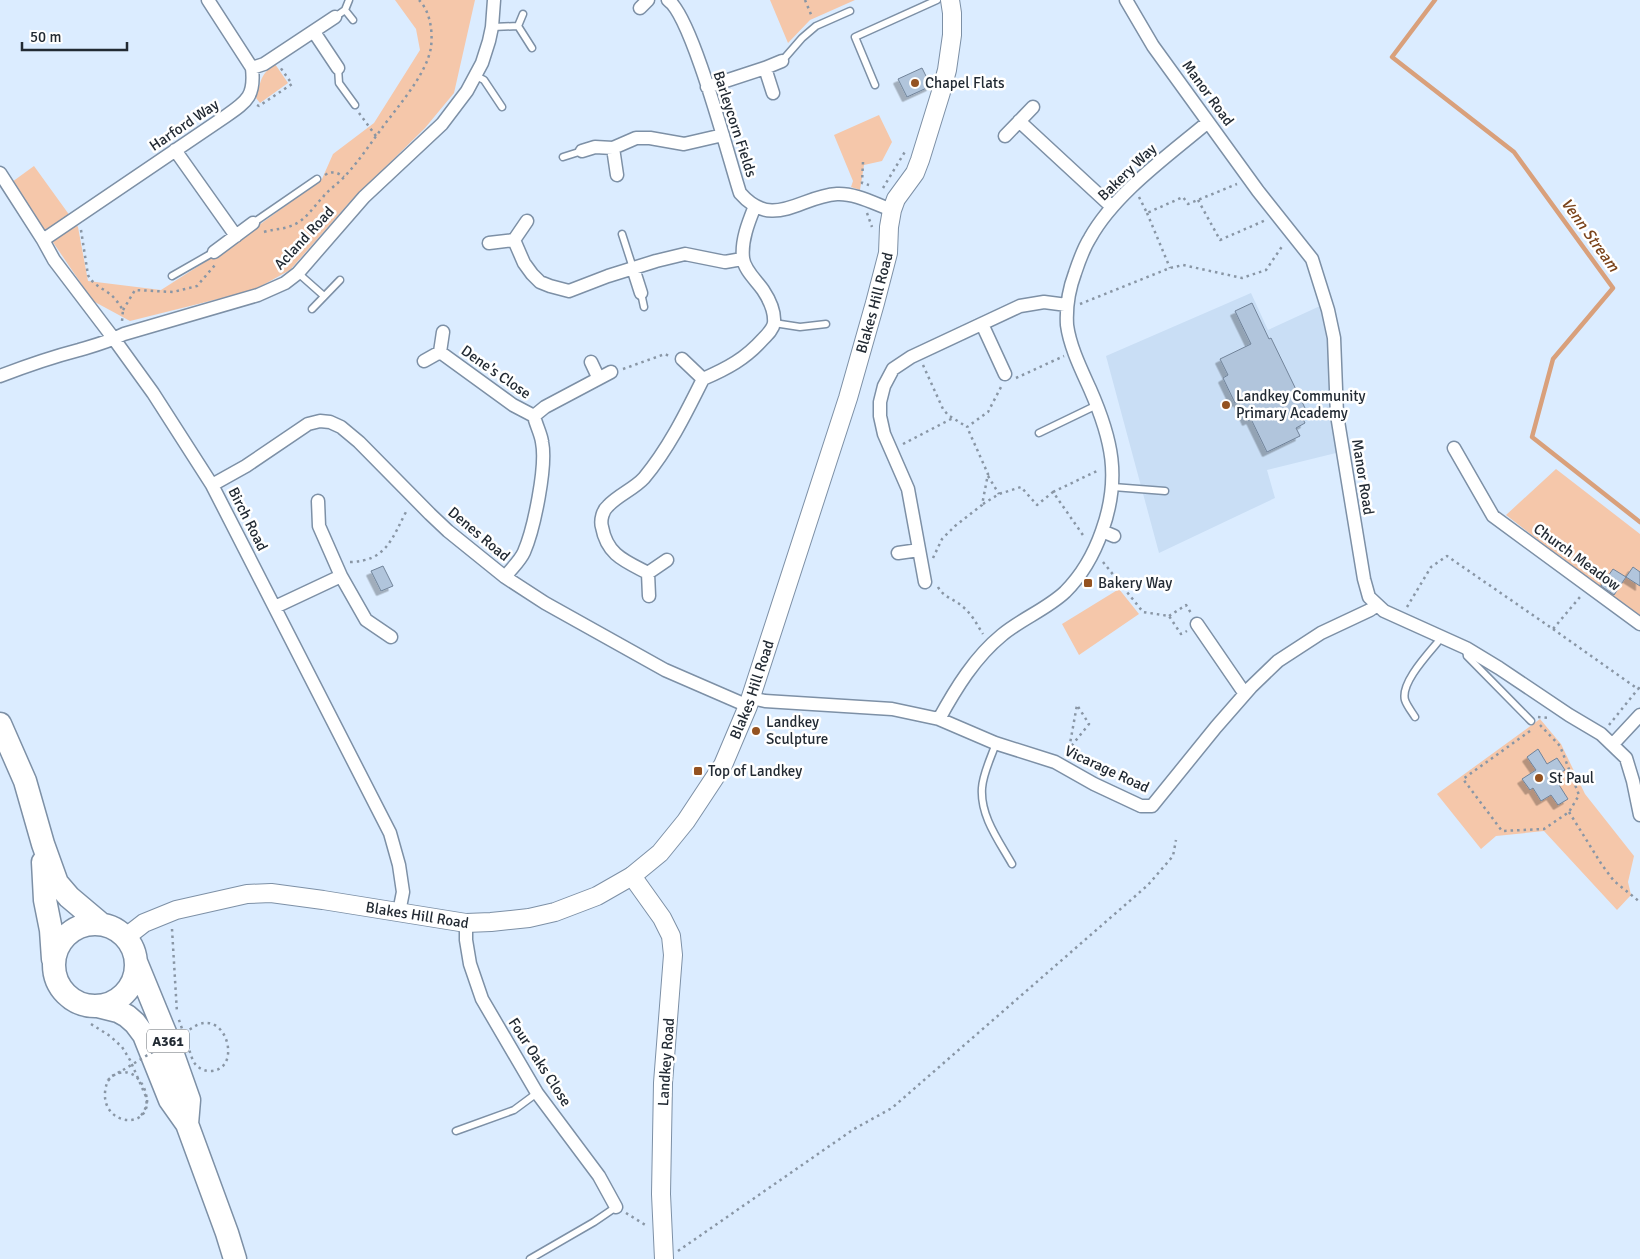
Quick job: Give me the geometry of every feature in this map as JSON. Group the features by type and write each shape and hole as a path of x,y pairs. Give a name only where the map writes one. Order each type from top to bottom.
{"highway":[{"path":"0,724 25,781 43,844 62,890 101,924 118,930 131,944 136,962 134,980 123,995 107,1004 85,1010 59,985 54,968 51,930 45,900 43,844"},
{"path":"54,968 56,949 67,934 83,925 101,924"},
{"name":"A361","path":"136,962 166,1035 189,1100 187,1124"},
{"name":"A361","path":"85,1010 118,1011 127,1016 140,1028 152,1052 170,1100 187,1124 235,1259"}],"street":[{"path":"208,0 252,68 253,80 248,99"},
{"name":"Acland Road","path":"0,376 20,368 105,343 119,336 258,296 285,283 298,273 364,196 442,124 467,91 482,63 492,27 494,0"},
{"name":"Barleycorn Fields","path":"668,0 679,12 691,40 740,193 755,206"},
{"name":"Blakes Hill Road","path":"126,937 144,924 168,912 247,894 271,893 466,923 519,919 555,912 597,896 632,876 660,853 692,814 723,765 750,702 848,398 888,253 892,210 896,198 914,173 920,160 945,78 952,35 950,0"},
{"name":"Manor Road","path":"1126,0 1153,46 1278,216 1312,259 1334,338 1337,415 1364,579 1369,597 1377,605"},
{"path":"252,68 274,58 340,13"},
{"path":"314,32 338,68"},
{"path":"707,87 765,68 782,60"},
{"path":"765,68 773,93"},
{"name":"Harford Way","path":"43,240 244,104 248,99"},
{"path":"1005,136 1033,107"},
{"path":"1019,122 1112,206"},
{"name":"Bakery Way","path":"938,719 969,670 990,646 1003,634 1064,592 1090,561 1094,551 1108,533 1113,487 1111,449 1097,405 1075,353 1068,326 1067,307 1072,281 1090,237 1112,206 1208,122"},
{"path":"582,151 595,147 613,148 636,138 650,138 684,144 722,135"},
{"path":"613,148 617,175"},
{"path":"175,150 236,236"},
{"name":"Birch Road","path":"0,173 54,260 119,336 212,485 390,833 402,883 399,912"},
{"path":"648,572 619,558 608,547 601,521 606,507 643,479 683,418 703,379 730,368 742,360 769,332 774,323 769,299 742,258 746,231 755,206 777,212 835,194 847,194 892,210"},
{"path":"489,243 514,240 528,221"},
{"path":"214,252 253,223"},
{"path":"514,240 524,262 540,282 569,291 633,268 685,254 725,262 742,258"},
{"path":"633,268 641,294"},
{"path":"930,582 919,550 908,489 884,434 880,416 880,402 884,386 893,370 900,364 1020,306 1044,302 1067,307"},
{"path":"982,324 1007,379"},
{"name":"Dene's Close","path":"440,352 443,332"},
{"name":"Dene's Close","path":"424,361 440,352"},
{"name":"Dene's Close","path":"440,352 512,405 534,416 542,442 544,462 533,524 523,554 505,577"},
{"path":"682,359 703,379"},
{"path":"591,362 598,377"},
{"name":"Dene's Close","path":"534,416 545,406 598,377 611,372"},
{"name":"Denes Road","path":"212,485 246,466 308,424 320,420 330,422 359,442 448,531 505,577 545,603 665,670 698,686 750,702"},
{"name":"Church Meadow","path":"1454,448 1493,516 1589,586 1632,611 1640,624"},
{"path":"318,502 319,526 339,571 366,620 391,637"},
{"path":"898,553 919,550"},
{"path":"648,572 667,560"},
{"path":"275,607 339,571"},
{"path":"648,572 649,596"},
{"path":"1377,605 1384,611 1466,648 1601,734 1626,758 1634,781 1640,815"},
{"name":"Vicarage Road","path":"750,702 765,701 892,709 938,719 996,743 1055,762 1094,784 1141,806 1152,806 1204,741 1245,694 1278,661 1321,632 1377,605"},
{"path":"1197,624 1245,694"},
{"path":"1612,744 1640,715"},
{"name":"Landkey Road","path":"632,876 662,918 670,936 673,955 663,1083 661,1194 663,1257"},
{"name":"Four Oaks Close","path":"466,923 466,940 470,964 482,999 537,1093 599,1176 616,1206"}],"lane":[{"path":"349,0 340,13 352,20"},
{"path":"876,85 855,37 937,0"},
{"path":"782,60 816,26 850,11"},
{"path":"518,26 523,14"},
{"path":"492,27 518,26"},
{"path":"518,26 532,48"},
{"path":"338,68 339,83 354,105"},
{"path":"476,76 484,80 502,107"},
{"path":"563,157 582,151"},
{"path":"253,223 317,179"},
{"path":"622,234 633,268"},
{"path":"172,276 214,252"},
{"path":"298,273 324,296"},
{"path":"312,309 340,280"},
{"path":"641,294 644,307"},
{"path":"774,323 800,327 826,324"},
{"path":"1039,432 1097,405"},
{"path":"1113,487 1164,491"},
{"path":"1415,717 1405,699 1409,679 1442,637"},
{"path":"1466,648 1466,656 1531,721"},
{"path":"996,743 985,773 982,789 983,800 986,816 1012,864"},
{"path":"456,1131 514,1110 537,1093"},
{"path":"530,1259 594,1222 616,1206"}],"path":[{"path":"804,0 816,26"},
{"path":"248,99 259,106 292,84 274,58"},
{"path":"354,105 376,136"},
{"path":"864,162 862,183 875,188"},
{"path":"317,179 329,172 336,172 344,177"},
{"path":"1147,213 1183,197 1188,204 1250,178"},
{"path":"1134,186 1170,268"},
{"path":"1198,200 1220,240 1278,216"},
{"path":"76,217 81,226 90,280 112,295 123,310 119,336"},
{"path":"1067,307 1170,268 1183,265 1242,278 1266,270 1291,233"},
{"path":"967,427 988,412 1000,388 1007,379 1075,353"},
{"path":"611,372 619,377 624,368 665,354 677,360 682,359"},
{"path":"918,354 943,410 967,427 999,494"},
{"path":"891,450 953,418"},
{"path":"932,565 933,558 942,539 955,526 999,494 1021,487 1037,505 1053,492 1112,464"},
{"path":"982,505 988,474"},
{"path":"1053,492 1094,551 1143,612 1169,616 1186,606 1197,624 1181,634 1169,616"},
{"path":"339,571 346,562 364,562 384,550 393,539 408,508 415,499"},
{"path":"1401,618 1431,567 1447,556 1639,688 1601,734"},
{"path":"930,582 942,594 963,606 973,618 990,646"},
{"path":"1553,629 1589,586"},
{"path":"1066,768 1069,749 1072,732 1077,706 1089,724 1069,749"},
{"path":"1532,730 1463,779 1502,831 1544,829 1569,812 1579,795 1560,746 1540,724"},
{"path":"1569,812 1602,865 1614,880 1640,902"},
{"path":"663,1257 674,1254 854,1129 892,1108 1148,885 1173,856 1176,840"},
{"path":"85,1010 122,1047 140,1080 147,1099 146,1109 140,1116 131,1120 120,1120 111,1112 104,1097 108,1081 112,1076 123,1070 131,1065 180,1035 188,1030 201,1023 210,1023 220,1029 229,1051 226,1062 218,1069 207,1071 197,1066 193,1061 184,1035 181,1026 178,1017 174,936"},
{"path":"111,1112 104,1097 108,1080 112,1076 123,1072 133,1074 140,1080"},
{"path":"131,1120 143,1113 147,1104"},
{"path":"616,1206 662,1236"}],"shaded area":[{"path":"395,0 475,0 454,93 425,128 349,203 290,270 254,290 130,321 93,301 12,182 34,166 78,227 88,281 161,290 236,242 322,179 333,154 374,123 420,50 416,29"},
{"path":"770,0 855,0 810,20 788,43"},
{"path":"275,64 288,83 260,103 256,98 262,79 266,72"},
{"path":"879,115 892,142 882,161 864,165 860,190 851,187 853,181 834,135"},
{"name":"Landkey Community Primary Academy","path":"1251,293 1268,330 1320,306 1327,339 1336,453 1267,470 1275,498 1159,553 1106,356"},
{"path":"1556,469 1640,534 1640,619 1506,515"},
{"path":"1119,589 1139,614 1079,655 1062,624"},
{"path":"1540,719 1561,744 1585,794 1634,856 1628,882 1631,895 1617,910 1544,831 1496,836 1481,849 1437,794"}],"building":[{"name":"Chapel Flats","path":"922,68 931,86 907,97 898,79"},
{"path":"1252,303 1305,408 1299,411 1305,423 1296,428 1300,436 1267,452 1251,419 1247,421 1238,401 1235,403 1223,378 1228,375 1220,359 1251,344 1235,311"},
{"path":"383,566 393,586 381,591 371,571"},
{"path":"1633,567 1640,572 1640,586 1626,577"},
{"path":"1613,569 1626,577 1614,595 1601,586"},
{"name":"St Paul","path":"1538,749 1547,764 1557,758 1565,770 1554,777 1568,799 1558,805 1551,795 1541,801 1533,788 1530,790 1522,779 1536,770 1527,757"}],"waterway":[{"name":"Venn Stream","path":"1435,0 1392,57 1514,152 1613,288 1553,359 1532,437 1640,522"}],"place":[{"name":"Chapel Flats","path":"915,83"},
{"name":"Landkey Community Primary Academy","path":"1226,405"},
{"name":"Bakery Way","path":"1088,583"},
{"name":"Landkey Sculpture","path":"756,731"},
{"name":"Top of Landkey","path":"698,771"},
{"name":"St Paul","path":"1539,778"}]}
